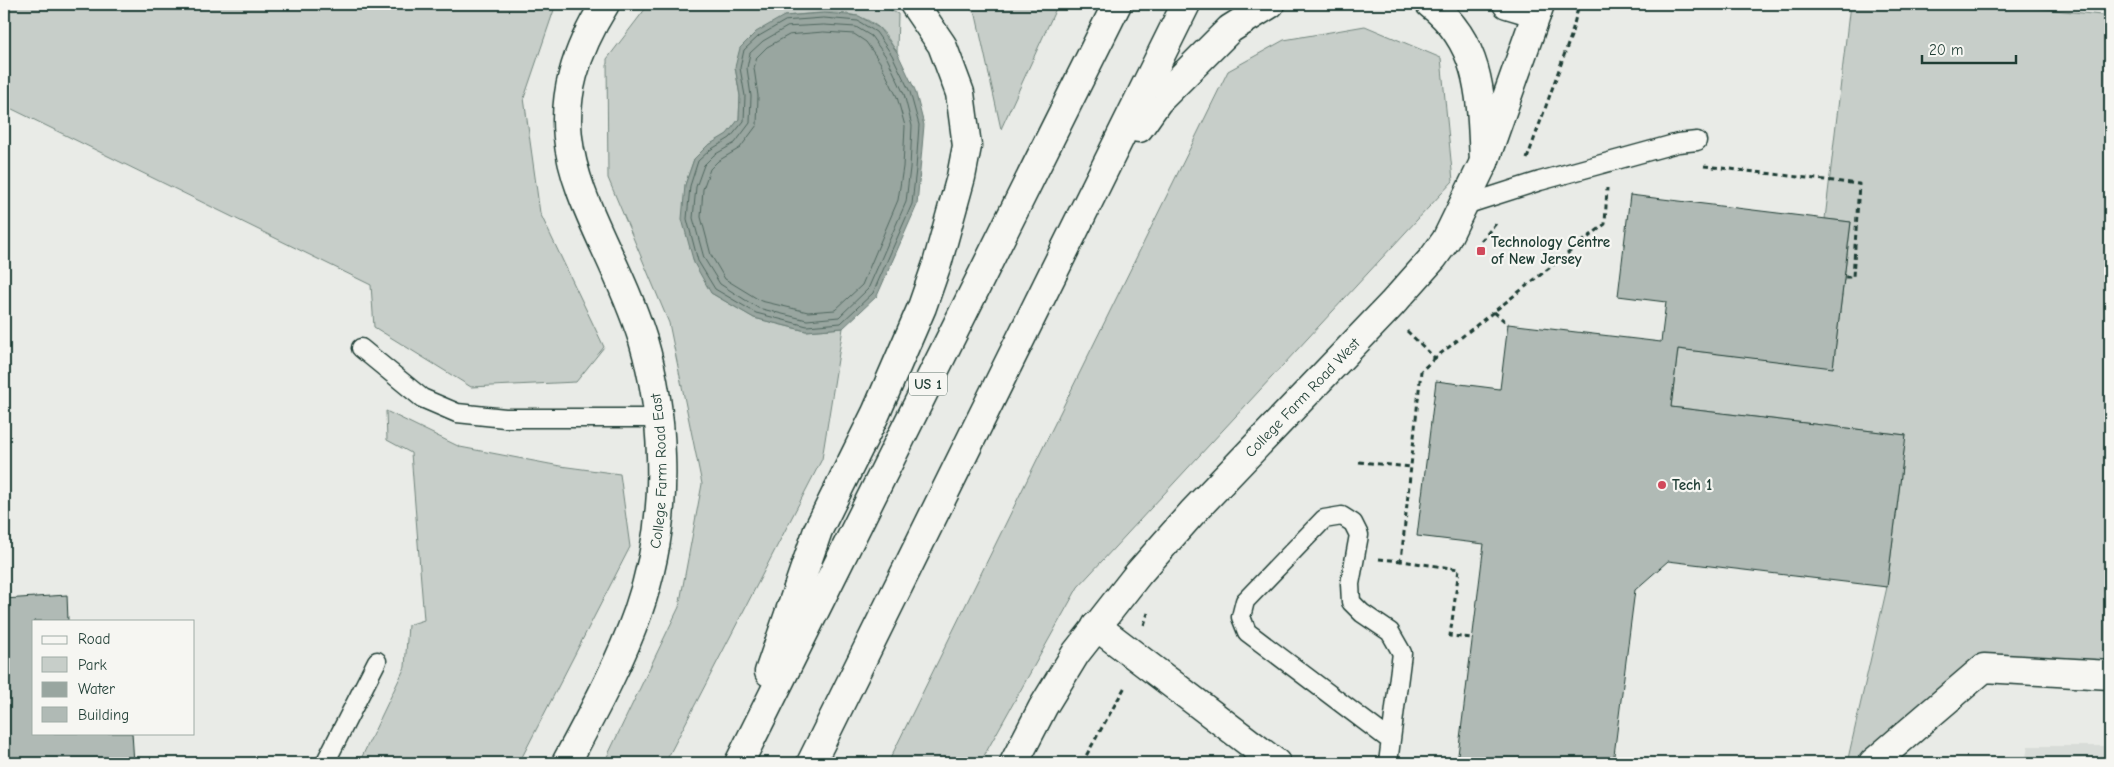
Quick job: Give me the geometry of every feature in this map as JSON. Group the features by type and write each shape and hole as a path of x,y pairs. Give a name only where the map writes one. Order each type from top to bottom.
{"main road":[{"name":"College Farm Road East","path":"566,763 618,661 646,590 660,524 661,455 651,370 642,340 580,193 568,141 569,89 576,63 584,38 605,4"},
{"path":"738,763 818,530 876,413 922,307 937,264 961,177 967,146 960,93 942,45 914,4"},
{"name":"US 1","path":"738,763 1117,4"},
{"path":"811,763 1186,4"},
{"path":"1086,205 1158,101 1230,29 1270,4"},
{"path":"1430,4 1451,24 1472,60 1481,98 1484,162"},
{"path":"1507,4 1538,9"},
{"name":"College Farm Road West","path":"1014,763 1043,707 1076,653 1138,574 1180,526 1427,265 1446,240 1465,205 1484,162 1538,9"},
{"path":"1096,626 1276,763"},
{"path":"1873,763 1984,668 2110,674"}],"lane":[{"path":"1465,205 1540,181 1678,143 1697,141"},
{"path":"361,348 422,398 457,413 505,418 658,418"},
{"path":"1388,763 1402,654 1390,632 1362,613 1351,602 1350,584 1359,535 1353,523 1342,516 1324,520 1245,601 1241,617 1247,632 1390,740"},
{"path":"325,763 377,661"}],"path":[{"path":"1540,181 1537,169 1524,166 1571,36 1580,4"},
{"path":"1696,165 1859,184 1853,277 1844,277"},
{"path":"1401,561 1421,371 1605,224 1607,186"},
{"path":"1478,246 1487,232 1501,218"},
{"path":"1494,312 1508,324"},
{"path":"1399,338 1413,323"},
{"path":"1406,330 1436,358"},
{"path":"1359,462 1411,467"},
{"path":"1377,559 1459,569 1450,636 1472,638"},
{"path":"1082,763 1141,660 1154,643 1143,623 1150,609"}],"shaded area":[{"path":"2028,746 2110,746 2110,763 2025,763"}],"green space":[{"path":"4,4 556,4 524,98 540,213 604,347 576,382 471,387 374,327 371,285 4,105"},
{"path":"649,4 879,4 898,14 897,52 881,29 868,20 857,16 821,13 784,16 735,67 740,96 739,119 727,135 707,146 694,159 685,185 711,293 754,318 806,331 843,328 822,459 665,763 604,763 679,607 702,484 669,323 608,178 607,59"},
{"path":"966,4 1058,4 1001,129 976,15"},
{"path":"1850,4 1999,4 2110,16 2110,675 1984,668 1873,763 1847,763 1887,587 1906,435 1671,407 1678,349 1833,367 1851,222 1825,219"},
{"path":"1365,26 1441,58 1453,181 1078,587 980,763 888,763 1228,71 1284,40"},
{"path":"386,411 460,447 560,466 620,474 630,547 519,763 359,763 405,667 408,625 424,620 411,453 387,440"}],"water":[{"path":"824,13 859,16 879,28 897,52 915,90 924,125 917,205 877,296 843,328 806,331 754,318 711,293 694,263 682,219 685,185 694,159 707,146 727,134 739,119 740,96 735,67 740,48 756,32 784,16"}],"building":[{"name":"Tech 1","path":"1630,195 1851,222 1833,368 1678,349 1671,407 1906,435 1887,587 1668,561 1635,590 1613,763 1457,763 1484,544 1417,536 1436,381 1500,389 1508,324 1661,342 1666,302 1618,296"},
{"path":"67,595 68,620 32,620 32,734 132,734 134,763 4,763 4,599"}],"place":[{"name":"Technology Centre of New Jersey","path":"1481,251"},
{"name":"Tech 1","path":"1662,485"}]}
